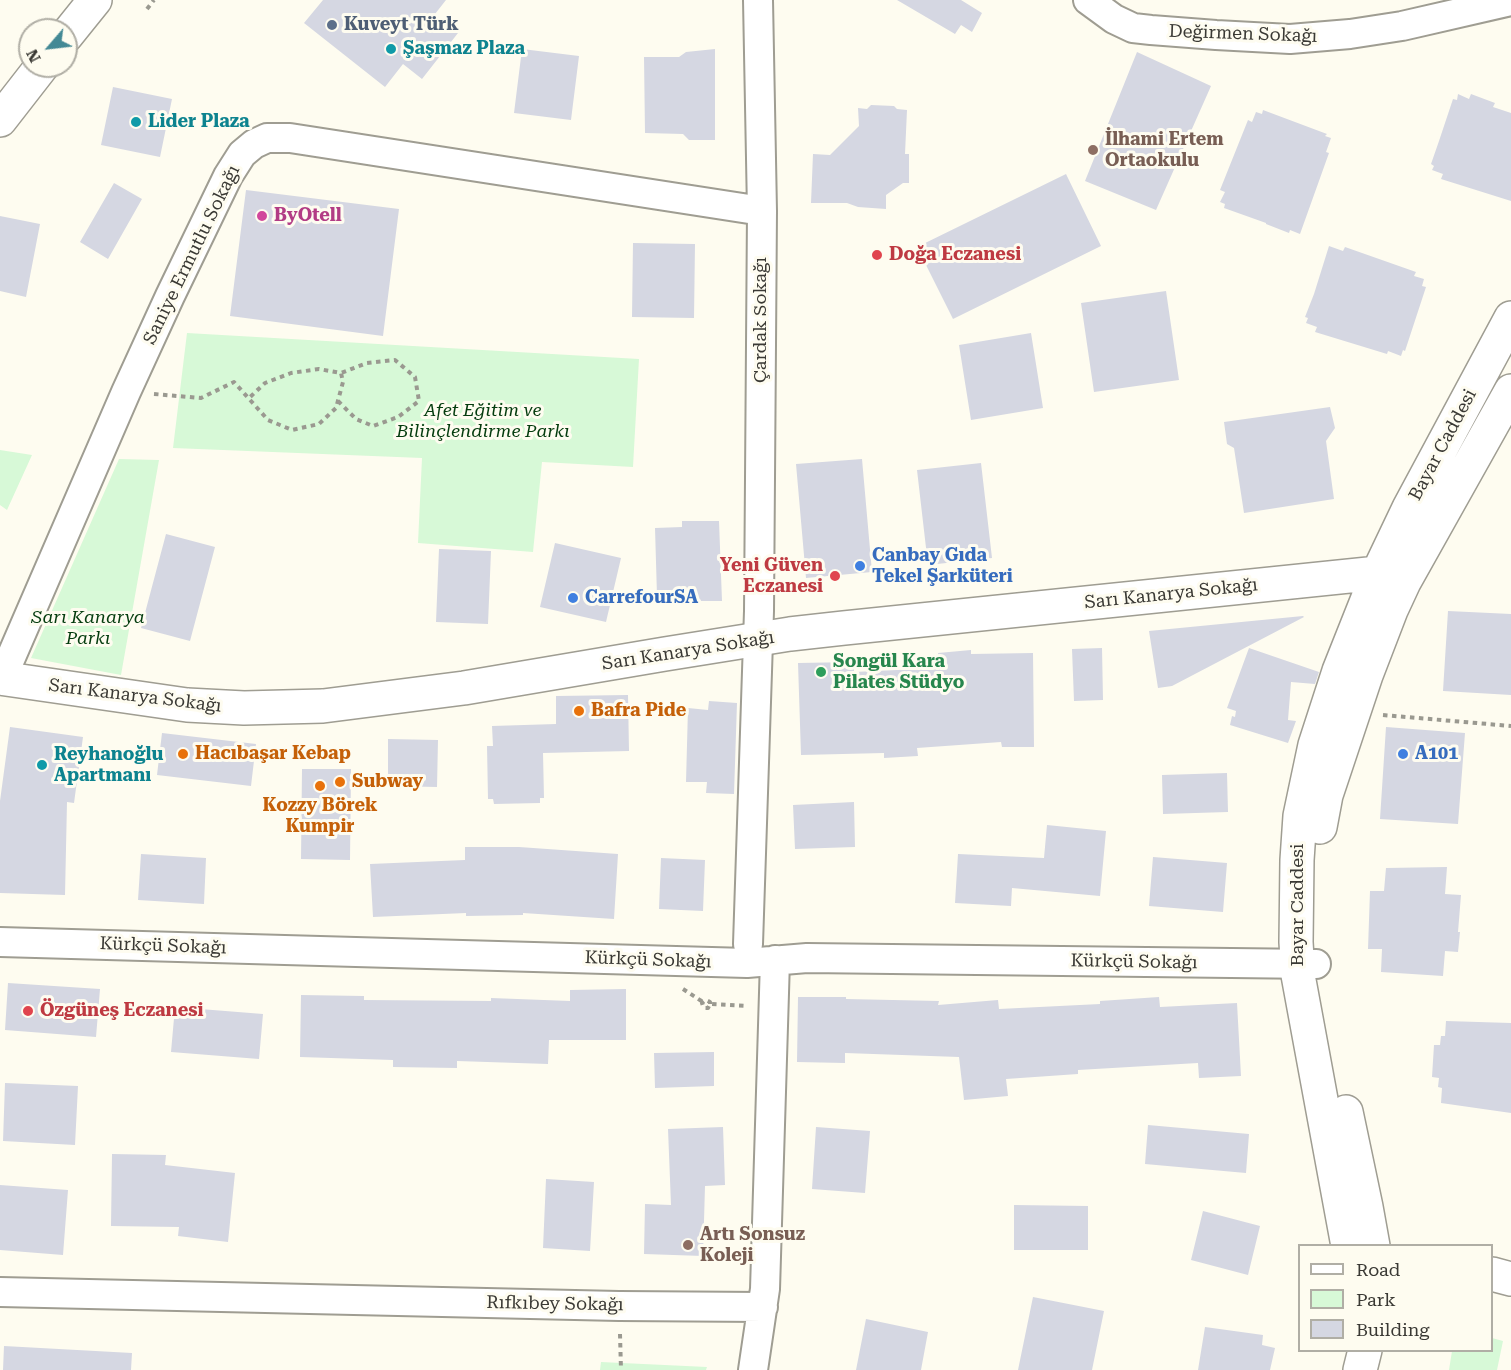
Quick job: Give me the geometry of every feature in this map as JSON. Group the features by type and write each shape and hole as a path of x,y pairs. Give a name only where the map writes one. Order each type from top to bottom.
{"main road":[{"path":"78,21 94,0"},
{"path":"0,120 33,78"},
{"name":"Bayar Caddesi","path":"1373,1244 1329,1038 1306,964 1315,945 1316,872 1321,819 1334,771 1379,638 1391,610 1391,578 1409,508 1511,318"},
{"name":"Bayar Caddesi","path":"1348,1244 1302,1003 1306,964 1297,860 1304,793 1315,745 1339,671 1391,578 1511,391"},
{"name":"Sarı Kanarya Sokağı","path":"1,678 188,705 237,708 307,706 367,701 473,687 758,639 843,628 1391,578"},
{"path":"1493,1274 1511,1279"},
{"path":"1339,1370 1342,1352"},
{"path":"1360,1370 1364,1352"}],"street":[{"name":"Çardak Sokağı","path":"748,944 758,639 762,211 758,0"},
{"name":"Değirmen Sokağı","path":"1088,0 1114,19 1133,28 1290,39 1376,31 1511,1"},
{"name":"Saniye Ermutlu Sokağı","path":"1,678 170,296 228,176 243,154 254,144 267,138 290,138 762,211"},
{"name":"Kürkçü Sokağı","path":"0,942 753,963 810,958 1306,964"},
{"path":"753,1370 765,1288 775,960"},
{"name":"Rıfkıbey Sokağı","path":"0,1292 763,1308"}],"path":[{"path":"147,9 154,0"},
{"path":"249,398 265,383 291,373 319,369 341,373 367,363 395,360 415,377 419,400 398,417 373,426 356,418 338,401"},
{"path":"126,392 201,399 234,382 268,420 292,430 319,424 336,408 344,382 341,373"},
{"path":"1354,712 1511,726"},
{"path":"710,1004 754,1006"},
{"path":"619,1306 621,1370"}],"green space":[{"name":"Afet Eğitim ve Bilinçlendirme Parkı","path":"187,333 639,359 633,467 542,462 533,552 418,543 422,458 173,448"},
{"path":"0,450 32,455 7,510 0,505"},
{"name":"Sarı Kanarya Parkı","path":"119,459 159,460 121,675 31,658"},
{"path":"1493,1338 1503,1341 1497,1370 1449,1370 1452,1352 1493,1352"},
{"path":"601,1362 707,1367 706,1370 600,1370"}],"building":[{"name":"Şaşmaz Plaza","path":"323,0 446,0 435,14 458,33 422,79 403,64 385,87 304,23"},
{"path":"897,0 961,0 982,13 972,32 961,25 955,34"},
{"path":"522,49 579,56 571,120 514,113"},
{"path":"715,49 715,140 689,140 683,134 645,133 644,57 679,57 686,52"},
{"path":"1137,52 1211,86 1156,210 1085,181"},
{"name":"Lider Plaza","path":"113,87 172,99 160,157 101,145"},
{"path":"1458,94 1469,99 1471,94 1495,103 1493,107 1511,113 1511,201 1441,179 1443,174 1432,170 1434,166 1431,164 1453,99 1457,100"},
{"path":"871,105 894,106 897,109 907,110 905,154 909,154 909,183 903,183 886,195 886,209 858,207 847,203 811,203 813,154 830,155 859,126 858,108 867,109"},
{"path":"1263,110 1327,134 1325,136 1331,138 1326,152 1329,153 1300,234 1290,230 1289,233 1224,208 1225,204 1220,202 1225,192 1220,190 1248,120 1252,122 1256,112 1262,114"},
{"path":"1066,174 1101,246 953,319 917,247"},
{"path":"114,183 142,199 108,259 80,242"},
{"path":"246,190 399,209 383,336 230,316"},
{"path":"0,216 40,224 26,297 0,291"},
{"path":"633,243 695,244 694,318 632,317"},
{"path":"1329,246 1343,251 1345,247 1416,272 1414,276 1424,279 1422,286 1426,287 1405,351 1403,350 1401,356 1388,351 1387,354 1315,332 1317,327 1306,323 1308,318 1305,317"},
{"path":"1166,291 1179,380 1094,392 1081,303"},
{"path":"1031,333 1043,408 971,420 959,345"},
{"path":"1330,407 1335,428 1326,441 1334,499 1244,513 1234,448 1227,444 1224,422"},
{"path":"862,459 872,572 806,578 796,464"},
{"path":"981,463 992,558 928,565 917,470"},
{"path":"682,521 719,521 722,601 682,601 683,596 657,596 655,528 682,527"},
{"path":"166,534 215,547 190,641 141,628"},
{"path":"555,543 621,558 606,622 540,607"},
{"path":"439,549 491,551 488,624 436,622"},
{"path":"1448,611 1511,614 1511,695 1443,691"},
{"path":"1303,616 1172,686 1158,688 1149,631"},
{"path":"1102,648 1103,700 1074,701 1072,649"},
{"path":"1249,648 1319,672 1315,684 1291,682 1288,720 1296,721 1288,743 1230,725 1236,711 1227,708"},
{"path":"971,650 971,654 1033,653 1034,747 1002,747 1001,742 917,748 918,756 884,758 884,753 801,755 798,663 854,662 854,672 940,668 938,653"},
{"path":"628,695 629,751 543,753 544,798 540,798 540,803 494,804 493,799 488,799 487,746 493,746 492,726 556,724 556,696"},
{"path":"709,701 737,703 734,794 706,793 707,782 686,782 688,708 708,710"},
{"path":"10,727 83,737 74,803 67,802 65,895 0,893 0,801"},
{"path":"1386,727 1465,733 1458,824 1380,819"},
{"path":"162,733 256,744 251,786 157,775"},
{"path":"388,739 438,740 437,787 388,786"},
{"path":"302,769 351,769 350,860 301,859"},
{"path":"1227,773 1228,812 1163,814 1162,775"},
{"path":"854,802 855,847 795,849 793,805"},
{"path":"1047,825 1106,831 1100,896 1012,888 1011,906 955,903 958,854 1044,858"},
{"path":"465,847 519,847 618,854 614,919 523,913 523,915 466,916 466,913 373,917 370,864 465,860"},
{"path":"141,854 206,858 204,904 138,900"},
{"path":"1153,857 1227,863 1223,912 1149,906"},
{"path":"661,858 705,860 703,911 659,909"},
{"path":"1447,867 1445,894 1461,895 1458,932 1460,932 1458,952 1445,951 1443,976 1381,972 1382,949 1368,949 1370,891 1384,891 1386,868"},
{"path":"8,983 100,989 96,1037 5,1030"},
{"path":"626,989 626,1040 549,1040 548,1064 457,1061 457,1068 393,1067 393,1060 300,1057 301,995 364,996 364,1000 491,1001 491,998 570,1001 570,990"},
{"path":"798,997 939,1001 938,1005 998,1000 999,1009 1100,1004 1100,1001 1159,997 1160,1007 1237,1003 1241,1076 1199,1078 1198,1063 1078,1070 1078,1074 1006,1079 1008,1096 964,1100 959,1057 845,1053 845,1063 797,1062"},
{"path":"175,1007 263,1014 259,1059 171,1052"},
{"path":"1446,1021 1511,1023 1511,1113 1441,1103 1442,1088 1438,1087 1439,1078 1432,1077 1434,1045 1440,1045 1441,1036 1445,1036"},
{"path":"714,1052 714,1086 655,1088 654,1053"},
{"path":"5,1083 78,1086 75,1145 3,1141"},
{"path":"1148,1125 1249,1134 1246,1173 1145,1164"},
{"path":"723,1127 725,1185 705,1186 703,1256 644,1254 645,1204 671,1205 668,1129"},
{"path":"816,1127 870,1131 865,1193 812,1189"},
{"path":"112,1154 166,1155 165,1165 235,1173 228,1242 178,1236 179,1227 111,1226"},
{"path":"546,1179 594,1182 590,1251 543,1248"},
{"path":"0,1185 68,1190 63,1255 0,1250"},
{"path":"1014,1205 1088,1206 1088,1250 1014,1250"},
{"path":"1203,1211 1260,1226 1248,1275 1191,1260"},
{"path":"1033,1297 1104,1311 1092,1370 1018,1370"},
{"path":"866,1319 928,1332 921,1370 856,1370"},
{"path":"1205,1327 1263,1335 1262,1345 1275,1348 1270,1370 1198,1370"},
{"path":"4,1346 132,1353 131,1370 3,1370"}],"place":[{"name":"Kuveyt Türk","path":"332,25"},
{"name":"Şaşmaz Plaza","path":"391,49"},
{"name":"Lider Plaza","path":"136,122"},
{"name":"İlhami Ertem Ortaokulu","path":"1093,150"},
{"name":"ByOtell","path":"262,216"},
{"name":"Doğa Eczanesi","path":"877,255"},
{"name":"Canbay Gıda Tekel Şarküteri","path":"860,566"},
{"name":"Yeni Güven Eczanesi","path":"835,576"},
{"name":"CarrefourSA","path":"573,598"},
{"name":"Songül Kara Pilates Stüdyo","path":"821,672"},
{"name":"Bafra Pide","path":"579,711"},
{"name":"Hacıbaşar Kebap","path":"183,754"},
{"name":"A101","path":"1403,754"},
{"name":"Reyhanoğlu Apartmanı","path":"42,765"},
{"name":"Subway","path":"340,782"},
{"name":"Kozzy Börek Kumpir","path":"320,786"},
{"name":"Özgüneş Eczanesi","path":"28,1011"},
{"name":"Artı Sonsuz Koleji","path":"688,1245"}]}
